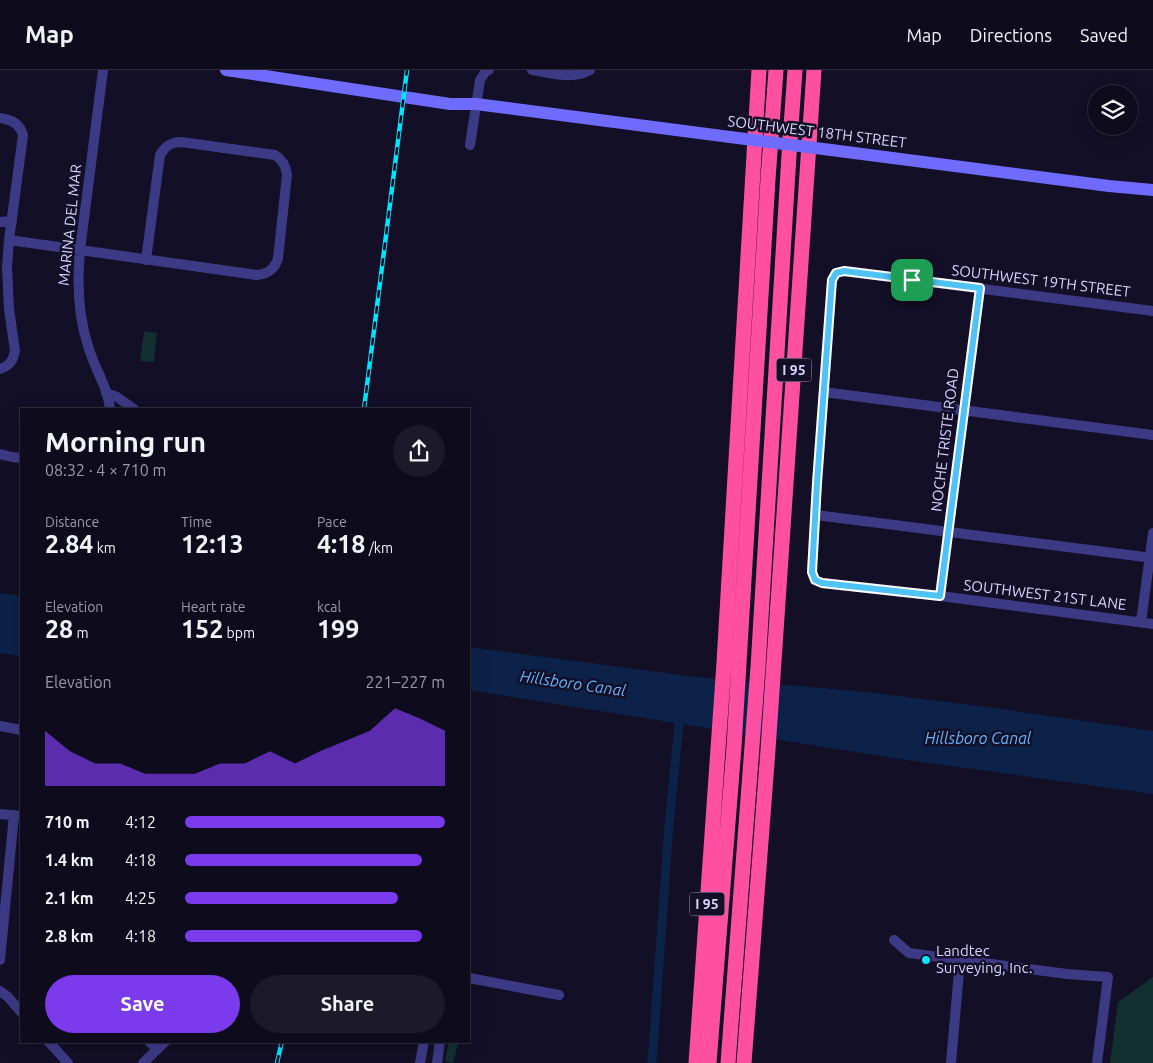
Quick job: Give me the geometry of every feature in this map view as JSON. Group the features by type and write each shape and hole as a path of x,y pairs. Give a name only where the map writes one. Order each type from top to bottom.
{"highway":[{"name":"I 95","path":"696,1063 718,745 731,664 760,70"},
{"path":"709,1063 734,747 731,664 776,70"},
{"path":"728,1063 760,749 758,667 795,70"},
{"name":"I 95","path":"744,1063 760,749 773,669 814,70"}],"main road":[{"name":"SOUTHWEST 18TH STREET","path":"226,70 450,104 476,104"},
{"name":"SOUTHWEST 18TH STREET","path":"271,70 449,97 476,104 1108,186 1153,190"}],"street":[{"name":"MARINA DEL MAR","path":"103,70 80,250 78,291 84,331 110,408"},
{"path":"470,145 480,80 488,70"},
{"path":"532,70 570,76 590,70"},
{"path":"0,118 17,124 23,135 4,266 8,309 15,351 11,362 0,369"},
{"path":"9,240 146,260 263,275 268,273 277,264 287,175 284,163 275,155 181,142 168,145 160,155 146,260"},
{"path":"0,222 12,221"},
{"name":"SOUTHWEST 19TH STREET","path":"824,392 832,280 836,273 844,271 1153,311"},
{"name":"NOCHE TRISTE ROAD","path":"940,596 980,288"},
{"path":"1151,558 816,515 824,392 1153,435"},
{"path":"106,393 117,397 133,408"},
{"path":"0,454 20,458"},
{"name":"SOUTHWEST 21ST LANE","path":"816,515 812,572 815,580 822,583 940,596 1153,624"},
{"path":"1141,622 1153,533"},
{"path":"0,726 20,730"},
{"path":"0,814 18,816 0,960"},
{"path":"894,940 909,953 1068,974 1108,976 1097,1063"},
{"path":"952,1063 960,960"},
{"path":"470,978 559,995"},
{"path":"0,991 20,1011"},
{"path":"50,1043 68,1063"},
{"path":"151,1043 157,1050"},
{"path":"143,1063 164,1043"},
{"path":"420,1063 424,1043"},
{"path":"436,1063 440,1043"}],"green space":[{"path":"144,331 157,333 154,362 140,361"},
{"path":"1153,977 1153,1063 1110,1063 1118,1002"},
{"path":"449,1043 458,1043 453,1063 445,1061"}],"water":[{"path":"0,593 20,596 20,656 0,653"},
{"name":"Hillsboro Canal","path":"470,647 696,677 865,692 987,707 1153,731 1153,794 893,758 470,690"}],"waterway":[{"path":"652,1063 669,825 680,714"}],"railway":[{"path":"364,408 407,70"},
{"path":"277,1063 282,1043"}],"place":[{"name":"Landtec Surveying, Inc.","path":"926,960"}],"route":[{"path":"844,271 912,280 980,288 940,596 822,583 815,580 812,572 832,280 836,273 844,271"}]}
